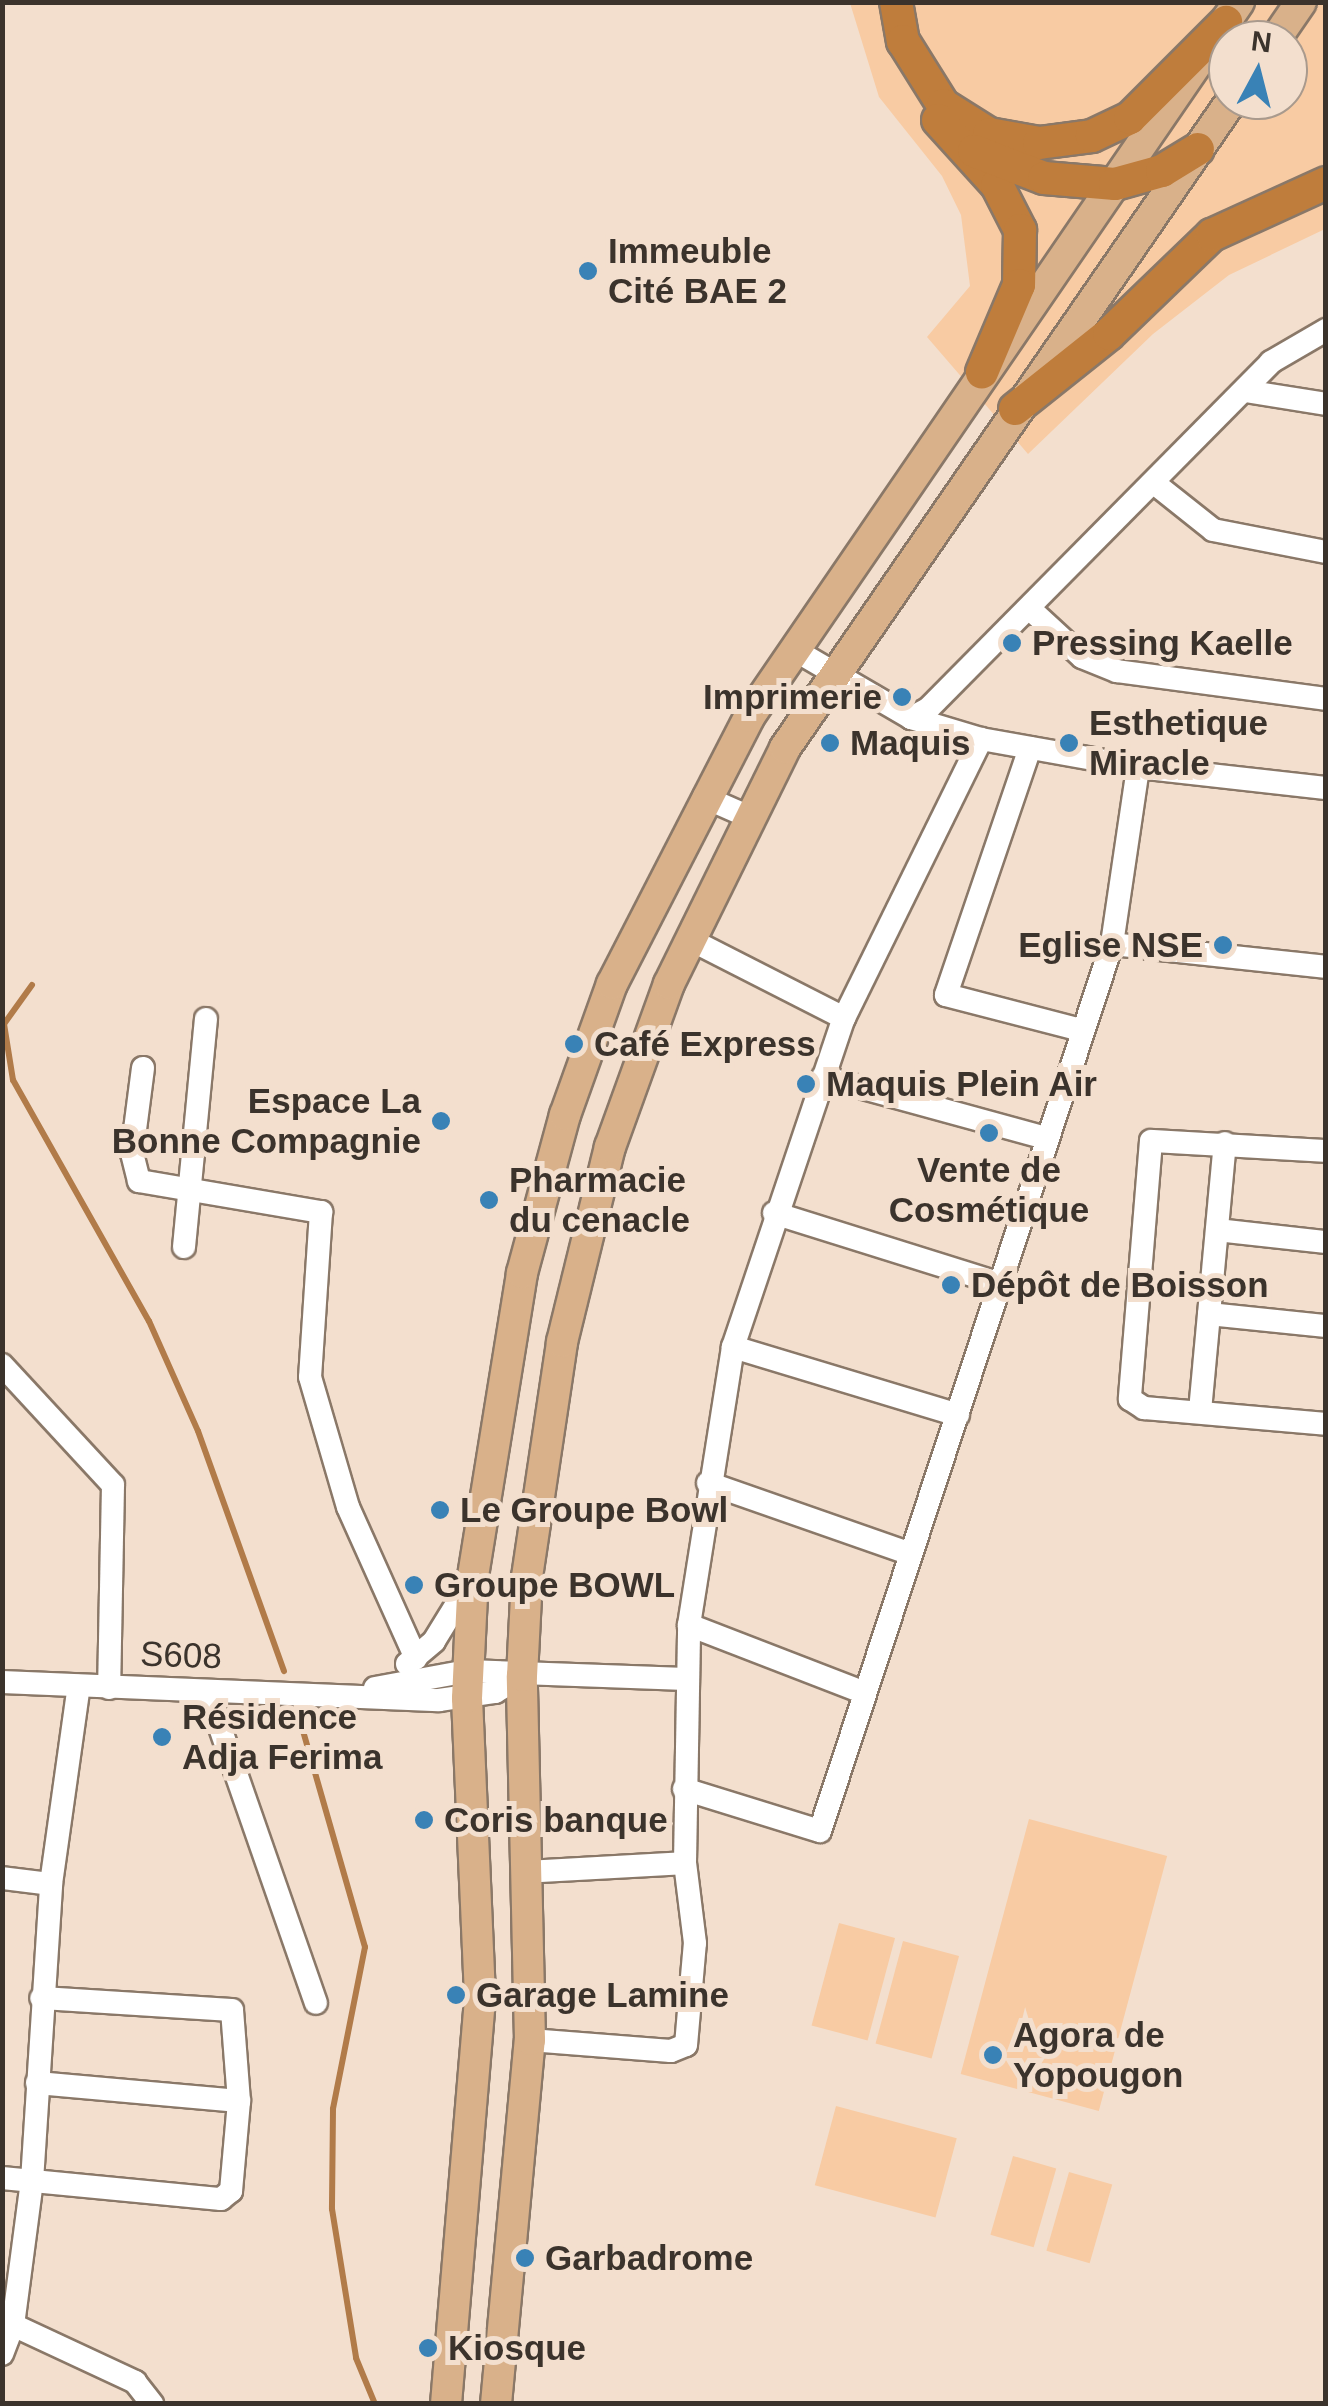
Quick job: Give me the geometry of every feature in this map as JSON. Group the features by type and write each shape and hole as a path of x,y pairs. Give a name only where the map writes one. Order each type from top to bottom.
{"highway":[{"path":"878,2 897,68 921,102 970,150 1011,205 1023,256 1018,285 982,372"},
{"path":"896,2 904,41 942,105 989,134 1038,143 1092,136 1130,118 1232,12"},
{"path":"970,150 1044,178 1115,184 1162,171 1198,149"},
{"path":"1015,409 1109,334 1212,235 1326,183"}],"main road":[{"path":"446,2404 480,1996 468,1685 473,1576 522,1272 565,1115 612,984 704,797 792,649 1232,12"},
{"path":"496,2404 518,2221 530,2040 522,1676 541,1450 571,1294 610,1147 689,939 748,816 834,674 1218,120"},
{"path":"464,2216 518,2221"}],"street":[{"path":"911,718 951,690 1245,390 1298,341 1326,330"},
{"path":"1245,390 1326,404"},
{"path":"1154,483 1214,530 1326,552"},
{"path":"1030,609 1082,657 1117,671 1326,699"},
{"path":"792,649 911,718 981,739 1138,767 1326,788"},
{"path":"530,2040 672,2051 686,2045 695,1943 685,1864 689,1626 708,1483 733,1347 774,1213 844,1018 981,739"},
{"path":"1030,748 946,995 1081,1030"},
{"path":"684,1789 817,1834 908,1553 958,1415 1043,1137 1112,944 1138,767"},
{"path":"704,797 748,816"},
{"path":"689,939 844,1018"},
{"path":"1112,944 1326,967"},
{"path":"184,1247 206,1019"},
{"path":"143,1068 133,1173 140,1181 192,1186 321,1212 310,1376 348,1507 416,1658"},
{"path":"823,1078 1043,1137"},
{"path":"1326,1151 1154,1139 1150,1144 1130,1399 1144,1408 1326,1424"},
{"path":"1200,1411 1225,1143"},
{"path":"774,1213 998,1283"},
{"path":"1217,1230 1326,1242"},
{"path":"1209,1314 1326,1326"},
{"path":"733,1347 958,1415"},
{"path":"2,1365 113,1486 108,1688"},
{"path":"708,1483 908,1553"},
{"name":"S608","path":"358,1692 416,1658 455,1614 473,1576"},
{"path":"689,1626 864,1692"},
{"path":"522,1676 686,1679"},
{"name":"S608","path":"2,1682 208,1693 358,1692 468,1685 522,1676"},
{"path":"2,2354 13,2325 32,2181 41,1998 78,1686"},
{"path":"208,1693 316,2004"},
{"path":"524,1872 685,1864"},
{"path":"2,1878 52,1884"},
{"path":"2,2178 228,2198 238,2100 229,2008 41,1998"},
{"path":"37,2083 238,2100"},
{"path":"13,2325 135,2382 152,2404"}],"shaded area":[{"path":"850,3 1325,3 1325,229 1229,275 1153,334 1028,454 927,337 970,286 961,215 942,176 879,97"},
{"path":"1029,1819 1167,1856 1099,2111 961,2074"},
{"path":"839,1923 895,1938 868,2040 812,2025"},
{"path":"903,1941 959,1956 932,2058 876,2043"},
{"path":"836,2106 957,2138 936,2218 815,2185"},
{"path":"1013,2156 1056,2168 1034,2247 990,2235"},
{"path":"1069,2172 1112,2184 1090,2263 1046,2251"}],"waterway":[{"path":"32,985 4,1024 13,1080 149,1321 198,1431 284,1671"},
{"path":"295,1703 365,1947 333,2109 332,2209 356,2358 375,2404"}],"place":[{"name":"Immeuble Cité BAE 2","path":"588,271"},
{"name":"Pressing Kaelle","path":"1012,643"},
{"name":"Imprimerie","path":"902,697"},
{"name":"Maquis","path":"830,743"},
{"name":"Esthetique Miracle","path":"1069,743"},
{"name":"Eglise NSE","path":"1223,945"},
{"name":"Café Express","path":"574,1044"},
{"name":"Maquis Plein Air","path":"806,1084"},
{"name":"Espace La Bonne Compagnie","path":"441,1121"},
{"name":"Vente de Cosmétique","path":"989,1133"},
{"name":"Pharmacie du cenacle","path":"489,1200"},
{"name":"Dépôt de Boisson","path":"951,1285"},
{"name":"Le Groupe Bowl","path":"440,1510"},
{"name":"Groupe BOWL","path":"414,1585"},
{"name":"Résidence Adja Ferima","path":"162,1737"},
{"name":"Coris banque","path":"424,1820"},
{"name":"Garage Lamine","path":"456,1995"},
{"name":"Agora de Yopougon","path":"993,2055"},
{"name":"Garbadrome","path":"525,2258"},
{"name":"Kiosque","path":"428,2348"}]}
